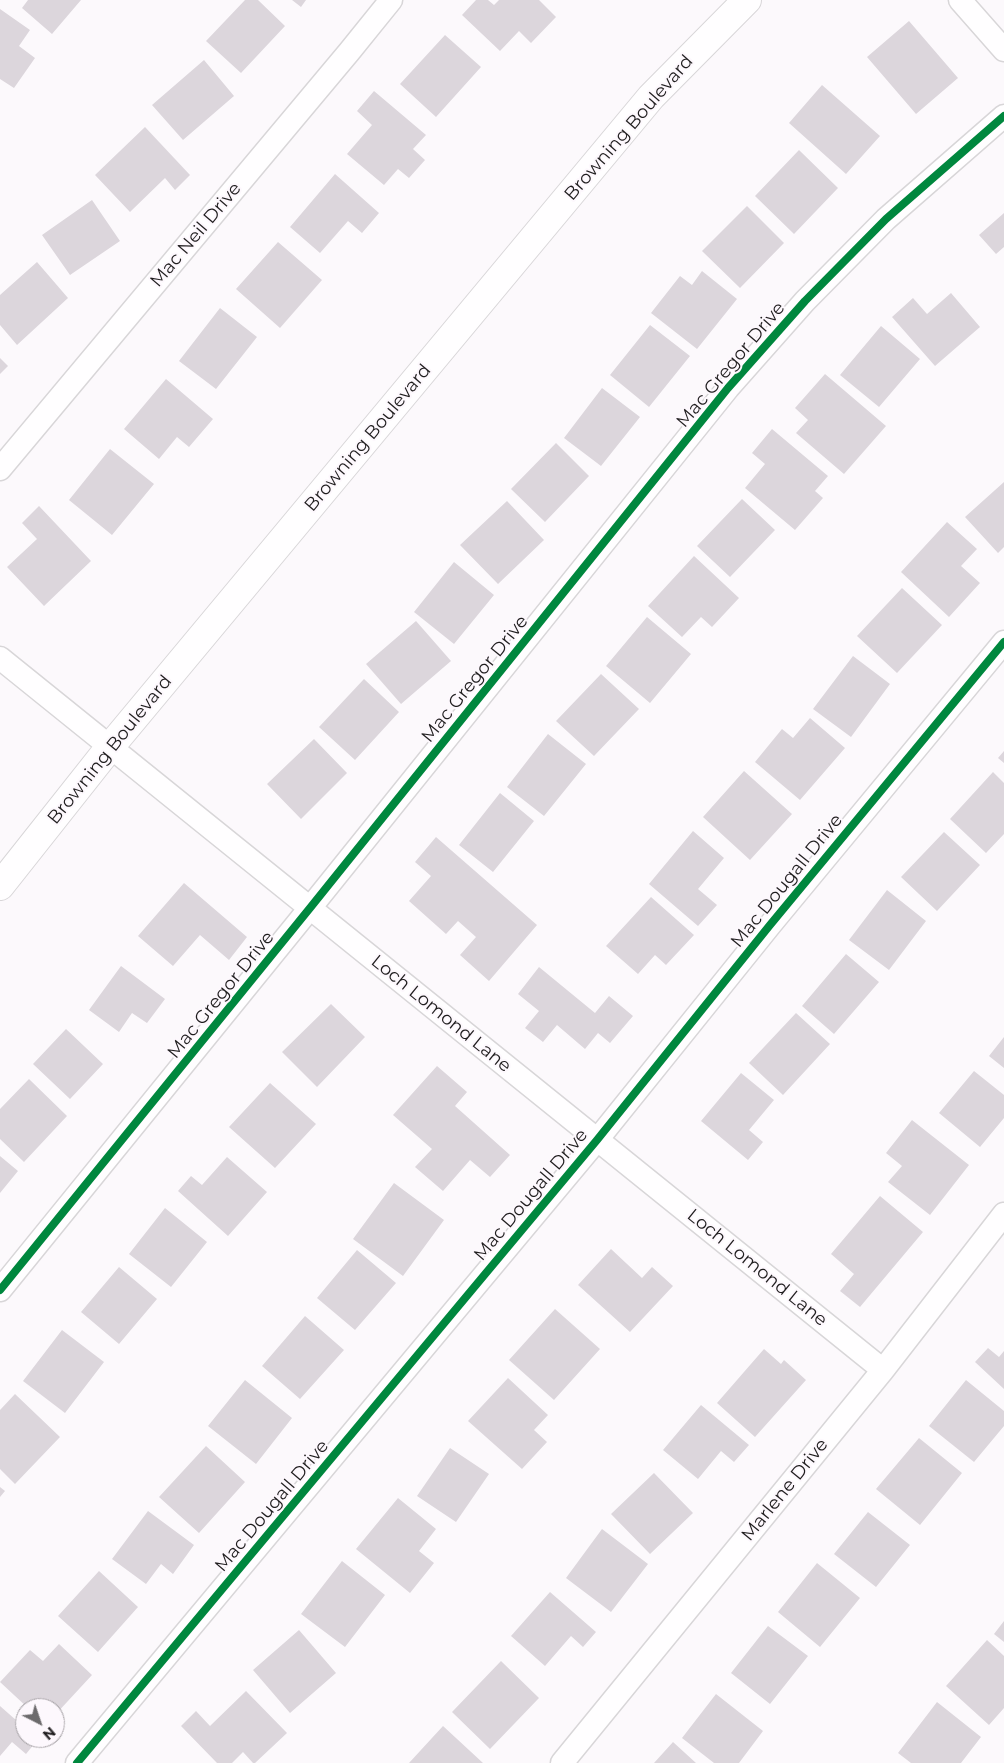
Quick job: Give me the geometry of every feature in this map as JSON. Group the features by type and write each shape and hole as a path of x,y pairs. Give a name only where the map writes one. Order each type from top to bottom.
{"street":[{"name":"Mac Neil Drive","path":"0,469 391,0"},
{"name":"Browning Boulevard","path":"0,886 110,747 652,97 747,0"},
{"path":"960,0 1004,50"},
{"name":"Mac Gregor Drive","path":"0,1290 728,388 805,301 886,218 1004,116"},
{"name":"Mac Dougall Drive","path":"77,1763 597,1140 764,932 1004,642"},
{"name":"Loch Lomond Lane","path":"0,658 883,1370"},
{"name":"Marlene Drive","path":"562,1763 883,1370 1004,1214"}],"building":[{"path":"28,0 81,0 52,34 22,8"},
{"path":"245,0 258,0 285,26 241,73 206,41"},
{"path":"292,0 306,0 301,7"},
{"path":"476,0 488,0 494,5 499,0 539,0 556,17 531,43 519,31 500,51 462,15"},
{"path":"0,9 30,30 19,46 35,58 14,88 0,79"},
{"path":"909,21 958,78 916,114 867,57"},
{"path":"445,35 481,67 436,117 400,84"},
{"path":"204,60 234,96 183,140 152,105"},
{"path":"822,85 880,136 846,174 789,123"},
{"path":"374,91 426,135 413,149 425,160 409,178 398,169 384,185 347,154 372,125 357,111"},
{"path":"145,127 190,175 175,190 165,178 130,212 95,175"},
{"path":"799,150 838,188 794,234 755,196"},
{"path":"335,174 379,213 362,233 348,221 320,253 290,227"},
{"path":"92,200 120,241 70,275 42,235"},
{"path":"747,206 784,243 740,288 702,251"},
{"path":"1004,213 1004,247 996,254 979,235"},
{"path":"278,242 322,280 280,328 236,289"},
{"path":"37,262 68,298 17,345 0,325 0,295"},
{"path":"702,271 737,299 697,349 651,313 680,276 692,285"},
{"path":"951,293 980,327 935,366 892,317 913,298 927,314"},
{"path":"220,308 257,337 216,389 179,361"},
{"path":"650,325 690,356 649,407 610,375"},
{"path":"881,326 920,359 879,407 840,375"},
{"path":"0,358 8,366 0,374"},
{"path":"825,374 886,426 844,474 796,433 808,420 795,408"},
{"path":"166,379 213,419 189,447 177,437 159,459 124,429"},
{"path":"602,388 640,417 601,466 564,438"},
{"path":"772,429 828,476 815,491 823,498 795,530 745,488 765,464 752,453"},
{"path":"556,443 589,476 545,522 511,489"},
{"path":"110,449 154,484 112,535 69,500"},
{"path":"1004,482 1004,547 998,553 965,517"},
{"path":"742,499 775,530 730,577 697,546"},
{"path":"507,501 544,540 498,584 460,545"},
{"path":"39,506 91,561 44,606 7,567 37,539 22,523"},
{"path":"947,522 977,549 961,566 980,583 949,617 901,572"},
{"path":"694,556 739,598 712,627 701,617 682,637 648,606"},
{"path":"454,562 494,595 454,644 414,612"},
{"path":"902,588 942,625 897,673 857,636"},
{"path":"647,617 691,654 650,703 606,666"},
{"path":"416,621 451,661 401,704 366,664"},
{"path":"853,656 890,684 851,737 813,709"},
{"path":"601,674 639,709 594,756 556,721"},
{"path":"364,679 399,712 355,760 319,727"},
{"path":"810,718 845,748 800,800 755,762 782,729 793,738"},
{"path":"548,734 586,764 544,816 507,787"},
{"path":"314,739 347,773 301,819 267,784"},
{"path":"1004,751 1004,763 998,758"},
{"path":"744,771 792,814 750,860 703,817"},
{"path":"993,772 1004,783 1004,834 986,853 950,819"},
{"path":"500,793 534,821 493,872 459,845"},
{"path":"693,831 724,858 698,889 717,905 698,926 649,884"},
{"path":"944,832 980,865 937,911 901,877"},
{"path":"436,837 537,925 489,981 460,955 476,937 458,921 446,934 409,901 431,876 415,862"},
{"path":"184,883 247,937 229,960 200,935 173,966 138,936"},
{"path":"887,890 926,921 889,970 849,940"},
{"path":"651,897 694,935 666,965 655,955 638,974 606,946"},
{"path":"846,954 879,982 834,1034 802,1006"},
{"path":"121,966 165,999 147,1023 132,1013 119,1032 89,1010"},
{"path":"539,967 595,1013 609,996 633,1016 610,1043 598,1033 585,1049 557,1025 543,1042 525,1028 539,1011 518,994"},
{"path":"331,1004 365,1037 317,1087 282,1052"},
{"path":"796,1013 830,1044 783,1095 749,1063"},
{"path":"66,1029 103,1064 70,1099 33,1064"},
{"path":"1004,1037 1004,1068 989,1056"},
{"path":"437,1066 467,1092 455,1106 510,1155 490,1177 470,1160 443,1191 415,1167 432,1149 393,1115"},
{"path":"974,1071 1004,1095 1004,1118 980,1147 939,1113"},
{"path":"741,1073 774,1100 749,1130 763,1142 748,1160 701,1121"},
{"path":"29,1079 67,1116 24,1162 0,1139 0,1109"},
{"path":"270,1083 316,1124 275,1168 229,1127"},
{"path":"912,1120 969,1165 930,1215 888,1182 902,1166 886,1153"},
{"path":"0,1156 18,1171 0,1193"},
{"path":"227,1157 267,1192 228,1236 178,1191 191,1176 202,1185"},
{"path":"394,1183 444,1220 403,1276 353,1239"},
{"path":"880,1196 923,1232 860,1307 840,1291 854,1274 831,1254"},
{"path":"165,1208 207,1242 171,1287 129,1254"},
{"path":"611,1249 642,1278 652,1267 673,1286 630,1332 578,1285"},
{"path":"357,1250 396,1283 355,1330 317,1298"},
{"path":"119,1267 157,1299 119,1344 81,1312"},
{"path":"555,1309 600,1349 554,1400 509,1360"},
{"path":"305,1316 344,1350 300,1399 262,1366"},
{"path":"62,1330 104,1362 65,1413 23,1381"},
{"path":"988,1348 999,1357 1004,1351 1004,1389 975,1362"},
{"path":"764,1349 781,1364 784,1360 806,1380 755,1437 717,1403"},
{"path":"508,1378 548,1415 534,1430 547,1442 522,1469 468,1421"},
{"path":"245,1380 292,1418 256,1464 208,1426"},
{"path":"966,1380 1004,1411 1004,1426 974,1462 929,1426"},
{"path":"15,1394 60,1437 15,1484 0,1469 0,1410"},
{"path":"701,1405 749,1445 734,1462 721,1451 698,1479 663,1450"},
{"path":"919,1438 962,1473 920,1525 876,1489"},
{"path":"206,1446 245,1482 199,1533 159,1497"},
{"path":"450,1448 489,1474 456,1522 417,1496"},
{"path":"654,1473 693,1513 650,1554 611,1514"},
{"path":"0,1487 5,1491 0,1497"},
{"path":"398,1498 436,1529 419,1551 434,1563 410,1593 356,1549"},
{"path":"148,1511 194,1545 173,1574 161,1564 146,1584 112,1559"},
{"path":"868,1512 910,1545 876,1587 834,1554"},
{"path":"602,1529 648,1564 611,1612 566,1578"},
{"path":"342,1561 385,1595 345,1647 301,1614"},
{"path":"817,1563 860,1598 820,1647 778,1612"},
{"path":"99,1571 138,1607 98,1652 58,1616"},
{"path":"550,1592 596,1632 583,1647 571,1636 545,1666 511,1636"},
{"path":"1004,1621 1004,1642 994,1634"},
{"path":"768,1626 808,1656 770,1704 731,1673"},
{"path":"299,1630 336,1673 290,1713 253,1670"},
{"path":"987,1640 1004,1656 1004,1708 989,1725 946,1686"},
{"path":"59,1644 92,1675 65,1704 65,1698 17,1698 0,1682 30,1650 43,1661"},
{"path":"501,1661 539,1698 490,1749 452,1712"},
{"path":"246,1691 287,1733 255,1763 243,1752 232,1763 217,1763 181,1726 196,1711 210,1726"},
{"path":"716,1694 763,1731 739,1763 714,1763 682,1738"},
{"path":"937,1702 981,1737 961,1763 911,1763 898,1753"},
{"path":"0,1706 15,1719 15,1745 12,1742 0,1756"},
{"path":"443,1726 483,1763 409,1763"},
{"path":"673,1742 696,1763 654,1763"},
{"path":"19,1748 31,1748 26,1754"}],"cycle path":[{"path":"0,1290 728,388 805,301 886,219 1004,116"},
{"path":"77,1763 597,1140 770,925 1004,642"}]}
